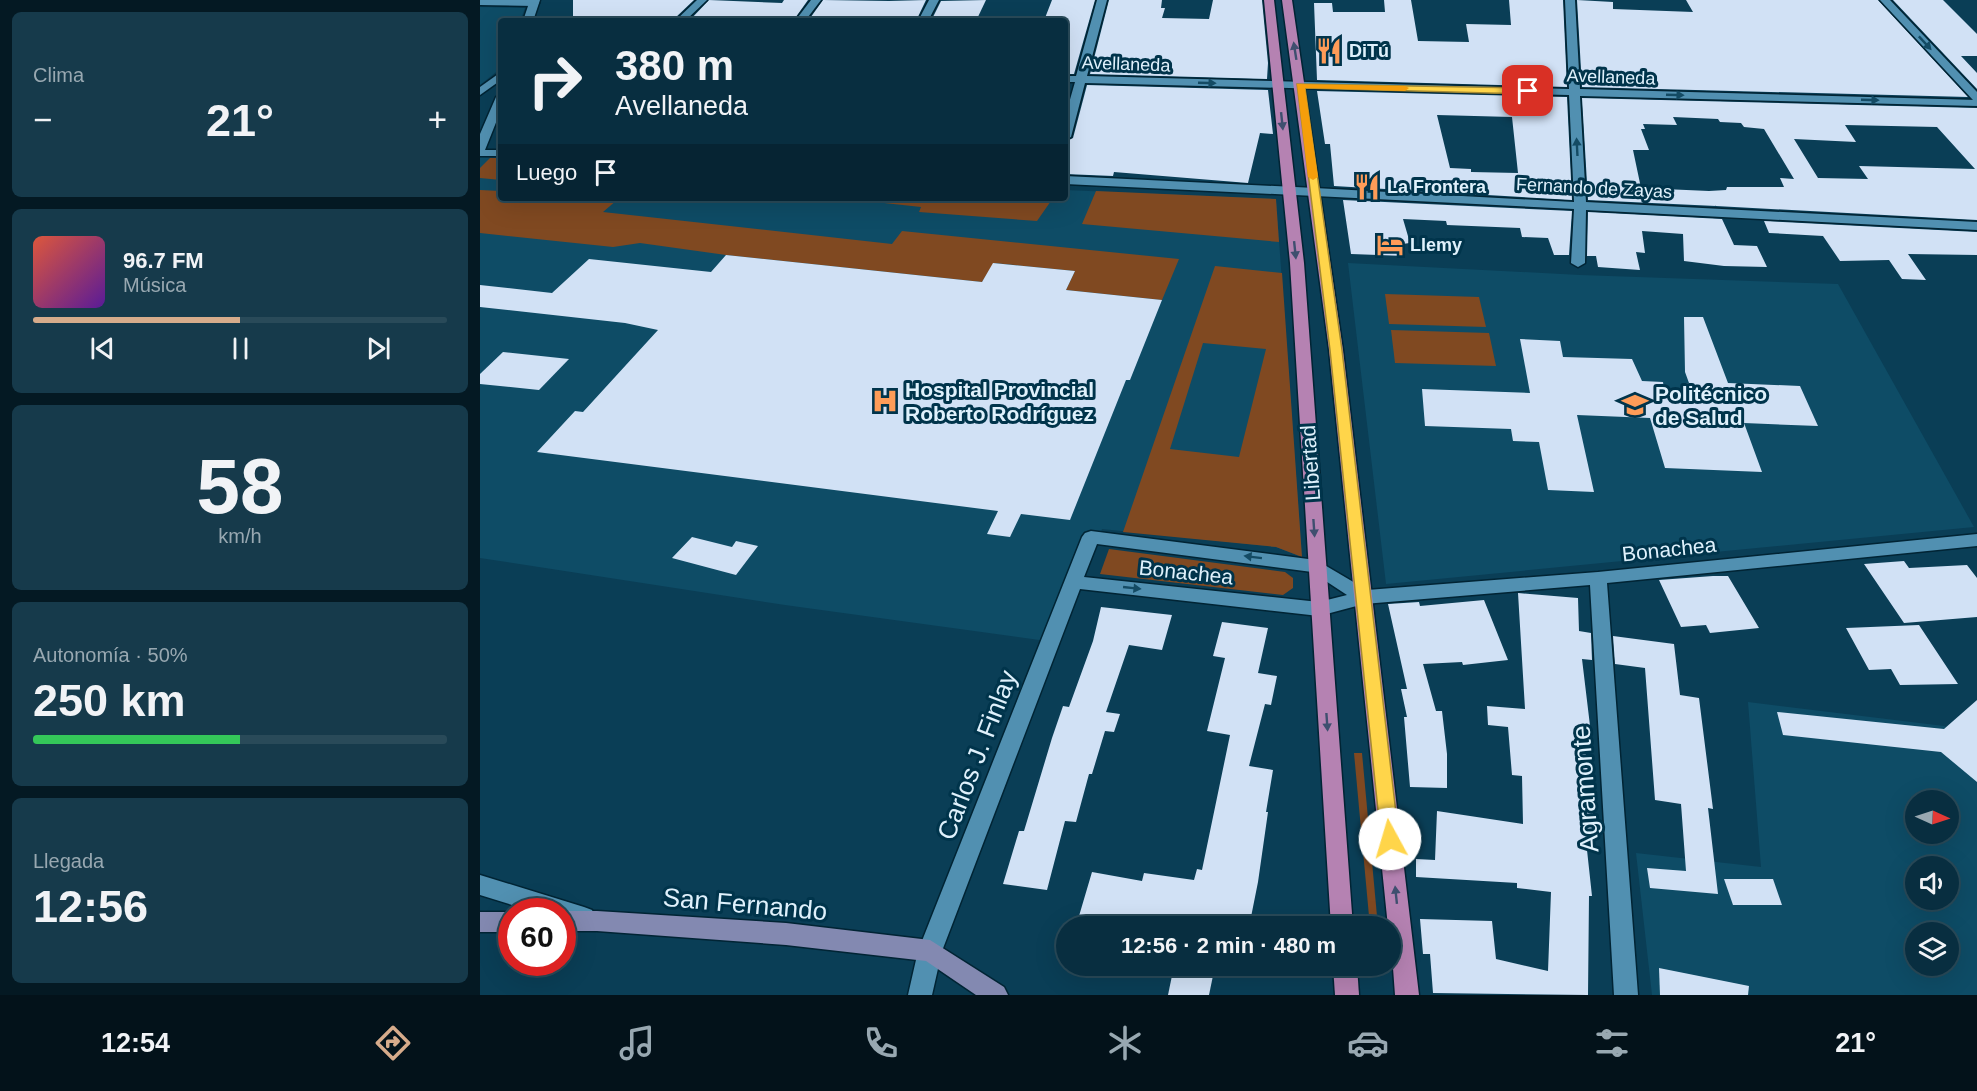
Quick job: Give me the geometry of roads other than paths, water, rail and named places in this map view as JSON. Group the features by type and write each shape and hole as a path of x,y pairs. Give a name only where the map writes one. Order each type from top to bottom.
{"main road":[{"name":"Libertad","path":"1269,0 1297,263 1341,916"},
{"name":"Libertad","path":"1287,0 1326,266 1407,995"},
{"path":"576,921 597,921"},
{"name":"San Fernando","path":"597,921 786,934 930,951 996,995"},
{"path":"480,922 498,922"},
{"path":"1346,976 1347,995"}],"street":[{"path":"683,18 702,0"},
{"path":"802,18 816,0"},
{"path":"925,18 934,0"},
{"path":"1068,126 1102,0"},
{"path":"1569,0 1580,206 1578,263"},
{"path":"1885,0 1977,98"},
{"path":"480,2 534,2 529,18"},
{"path":"480,92 498,77"},
{"name":"Avellaneda","path":"1068,79 1977,103"},
{"path":"498,105 480,150 498,153"},
{"name":"Fernando de Zayas","path":"1068,180 1977,225"},
{"name":"Bonachea","path":"1091,537 1316,566 1364,597"},
{"name":"Carlos J. Finlay","path":"920,995 930,951 1091,537"},
{"name":"Bonachea","path":"1073,582 1319,609 1364,597 1598,578 1977,540"},
{"name":"Agramonte","path":"1598,578 1626,995"},
{"name":"San Fernando","path":"480,885 597,921"}],"place":[{"name":"DiTú","path":"1329,51"},
{"name":"La Frontera","path":"1367,187"},
{"name":"Llemy","path":"1390,245"},
{"name":"Hospital Provincial Roberto Rodríguez","path":"885,401"},
{"name":"Politécnico de Salud","path":"1635,405"}]}
